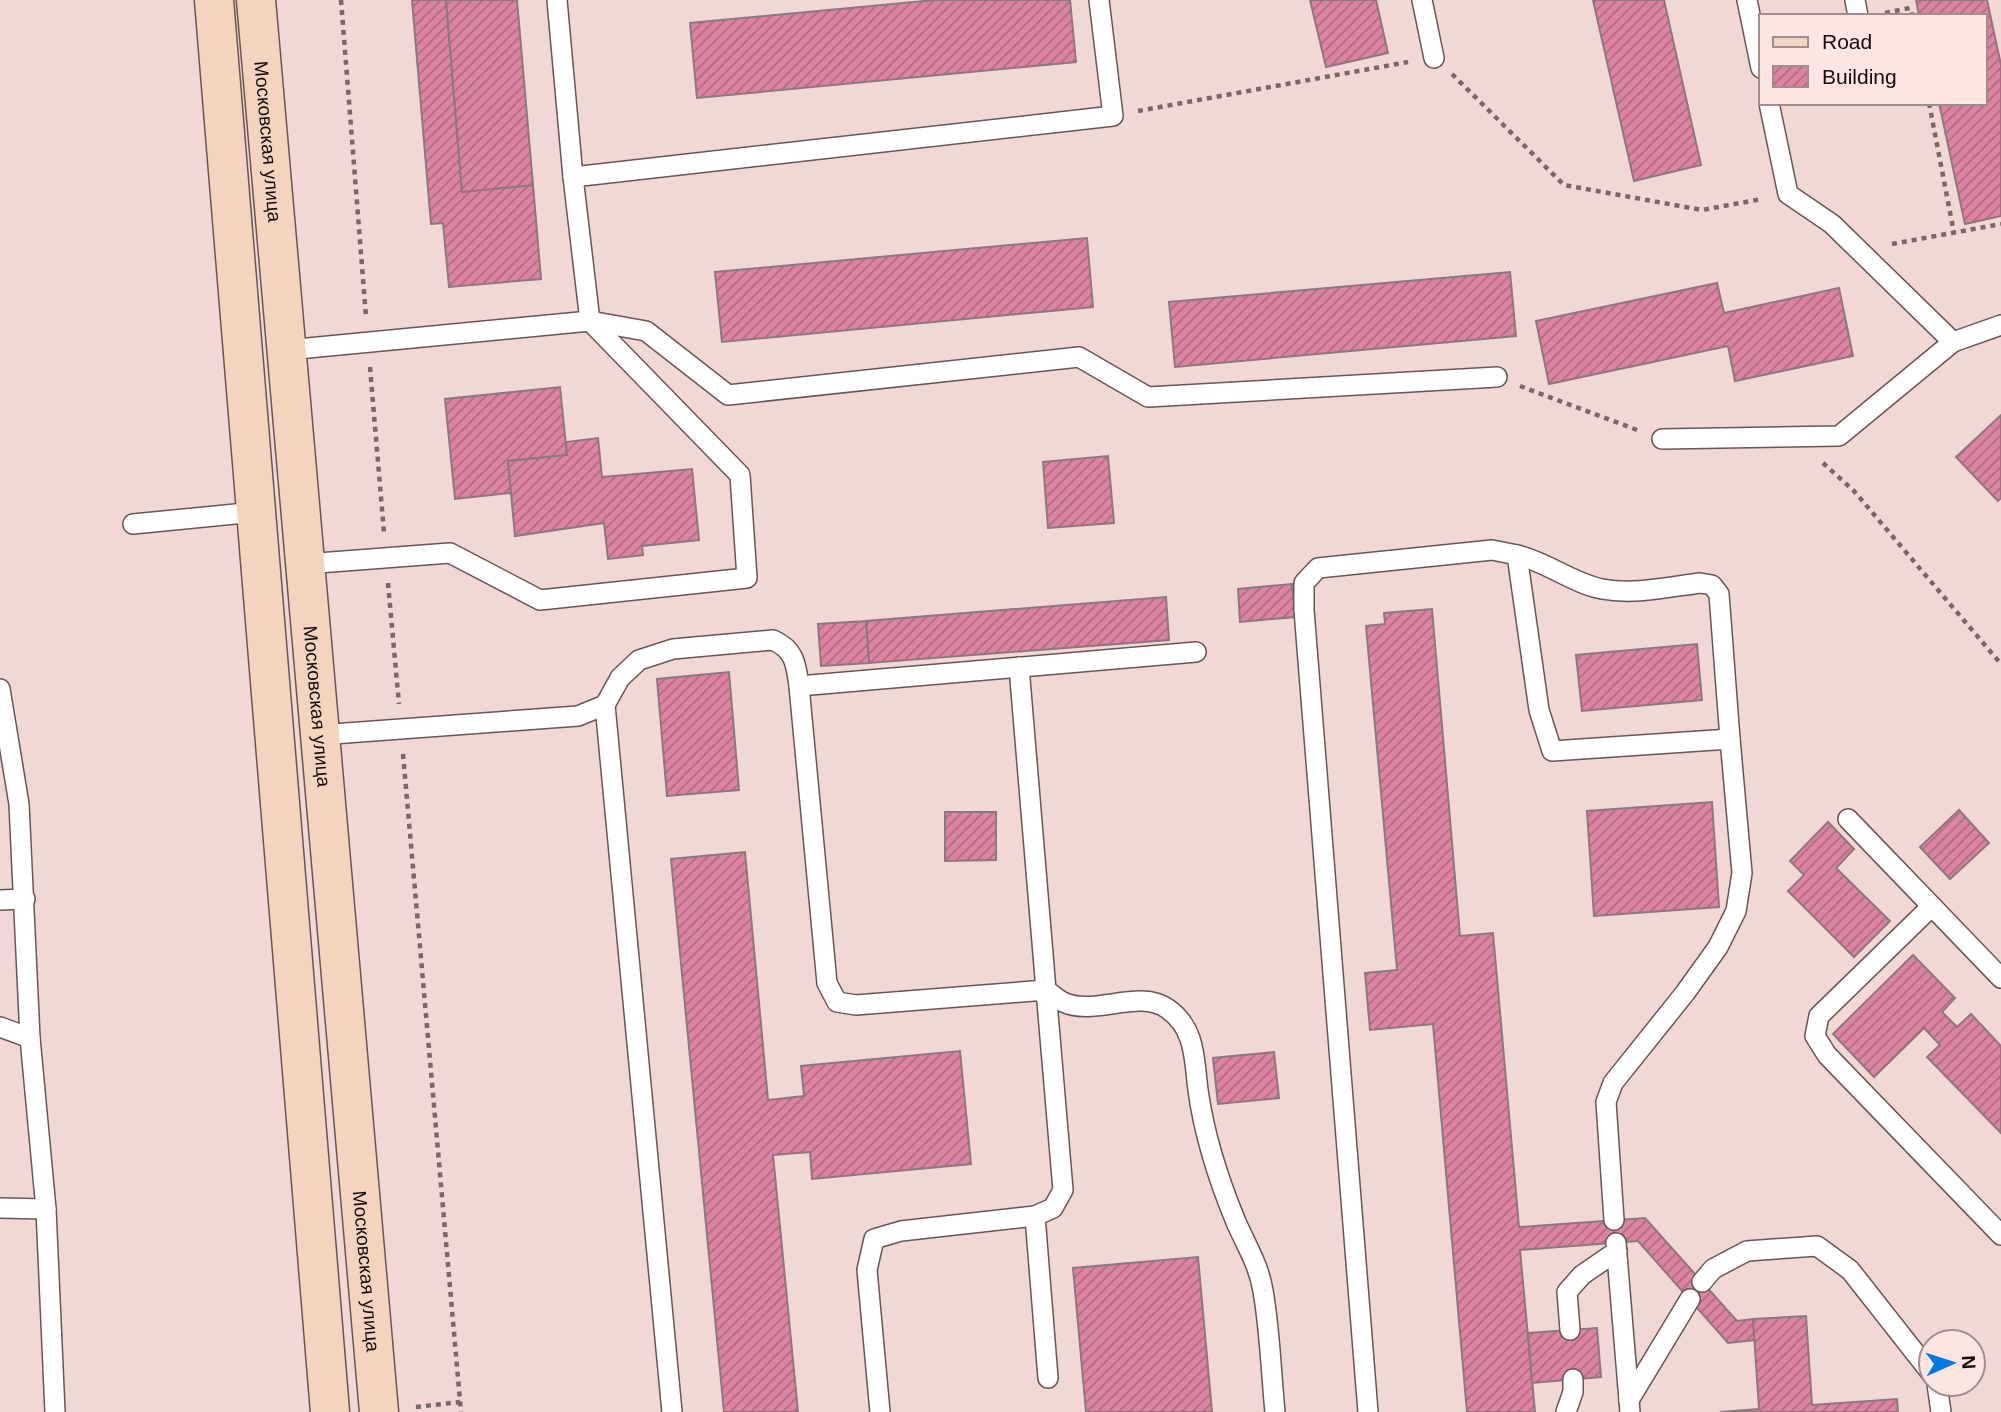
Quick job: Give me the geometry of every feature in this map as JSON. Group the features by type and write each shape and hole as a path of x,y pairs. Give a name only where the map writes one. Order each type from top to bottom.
{"main road":[{"path":"214,0 330,1412"},
{"name":"Московская улица","path":"256,0 319,735 393,1410"}],"lane":[{"path":"305,564 386,560 450,553 540,600 747,578 740,475 590,321 573,177 557,0"},
{"path":"573,177 1113,116 1099,0"},
{"path":"1746,0 1759,59"},
{"path":"1425,1 1434,58"},
{"path":"1769,105 1788,194 1832,224 1953,342"},
{"path":"287,350 590,321 646,331 728,395 1079,357 1148,397 1497,377"},
{"path":"1662,439 1839,436 1953,342 2001,325"},
{"path":"133,524 256,512"},
{"path":"1368,1412 1304,583 1318,568 1492,550 1541,561 1601,589 1625,592 1700,583 1712,585 1719,594 1742,873 1737,911 1718,947 1685,993 1613,1083 1606,1102 1614,1220"},
{"path":"1517,555 1539,710 1552,751 1730,739"},
{"path":"671,1412 605,705 620,678 639,660 673,649 774,640 787,647 796,661 827,983 837,1003 856,1005 1046,990 1064,1003 1081,1006 1145,1002 1166,1007 1182,1024 1194,1046 1198,1091 1209,1140 1237,1222 1252,1253 1263,1290 1275,1412"},
{"path":"799,686 1196,652"},
{"path":"880,1412 867,1270 874,1239 901,1231 1035,1216 1053,1208 1063,1190 1018,667"},
{"path":"0,689 19,804 30,1038 46,1209 55,1412"},
{"path":"319,735 578,716 605,705"},
{"path":"1848,819 2001,978"},
{"path":"0,900 25,899"},
{"path":"1932,906 1819,1016 1815,1036 1827,1055 2001,1235"},
{"path":"0,1027 30,1038"},
{"path":"0,1208 46,1209"},
{"path":"1035,1216 1048,1378"},
{"path":"1570,1330 1567,1292 1582,1275 1617,1247 1630,1406"},
{"path":"1702,1282 1713,1269 1747,1251 1817,1247 1850,1270 1917,1355"},
{"path":"1630,1406 1690,1299"},
{"path":"1566,1412 1573,1392 1573,1379"}],"path":[{"path":"341,0 386,560 461,1412"},
{"path":"1884,13 1910,8 1912,14"},
{"path":"1113,116 1434,58 1564,185 1702,210 1788,194"},
{"path":"1929,105 1954,233"},
{"path":"1860,251 2001,224"},
{"path":"1497,377 1662,439"},
{"path":"1796,437 1854,491 2001,664"},
{"path":"393,1410 460,1402"}],"building":[{"path":"412,0 446,0 462,192 533,185 541,279 449,287 443,223 431,224"},
{"path":"446,0 517,0 533,185 462,192"},
{"path":"935,0 1070,0 1076,62 697,98 690,23"},
{"path":"1310,0 1376,0 1388,53 1326,67"},
{"path":"1593,0 1664,0 1701,165 1634,181"},
{"path":"1916,0 1987,0 2001,65 2001,216 1965,224 1939,105 1987,105 1987,14 1919,14"},
{"path":"1087,238 1093,307 722,342 715,272"},
{"path":"1510,272 1516,336 1175,367 1169,302"},
{"path":"1717,283 1724,313 1839,288 1853,356 1735,381 1728,346 1549,384 1536,321"},
{"path":"560,387 567,455 508,461 511,493 455,499 445,399"},
{"path":"2001,415 2001,498 1998,501 1956,457"},
{"path":"598,438 602,477 692,469 699,540 642,546 643,555 608,559 604,523 515,536 508,461 567,455 566,442"},
{"path":"1108,456 1114,523 1048,528 1043,462"},
{"path":"1292,584 1295,617 1240,622 1238,589"},
{"path":"1166,597 1169,640 869,663 866,621"},
{"path":"1432,609 1460,936 1493,933 1519,1227 1645,1218 1737,1321 1753,1319 1755,1340 1728,1343 1638,1241 1520,1250 1535,1412 1467,1412 1433,1024 1370,1030 1365,973 1397,970 1366,626 1385,624 1384,613"},
{"path":"866,621 869,663 821,666 818,624"},
{"path":"1697,644 1702,700 1582,711 1576,655"},
{"path":"729,672 739,790 667,796 657,679"},
{"path":"1712,802 1719,907 1594,916 1587,811"},
{"path":"1959,810 1989,843 1950,879 1920,847"},
{"path":"945,812 996,812 996,860 945,861"},
{"path":"1828,822 1854,849 1836,868 1890,921 1854,957 1788,891 1804,875 1790,861"},
{"path":"745,852 768,1100 804,1096 801,1066 960,1051 971,1164 812,1179 810,1152 773,1155 798,1412 724,1412 671,859"},
{"path":"1913,955 1955,998 1942,1012 1957,1027 1971,1014 2001,1046 2001,1133 1927,1057 1940,1045 1924,1028 1874,1077 1833,1034"},
{"path":"1274,1052 1279,1098 1218,1104 1213,1058"},
{"path":"1198,1257 1212,1412 1086,1412 1073,1268"},
{"path":"1806,1316 1812,1405 1897,1399 1898,1412 1720,1412 1759,1409 1753,1319"},
{"path":"1597,1328 1601,1377 1532,1383 1528,1333"}]}
